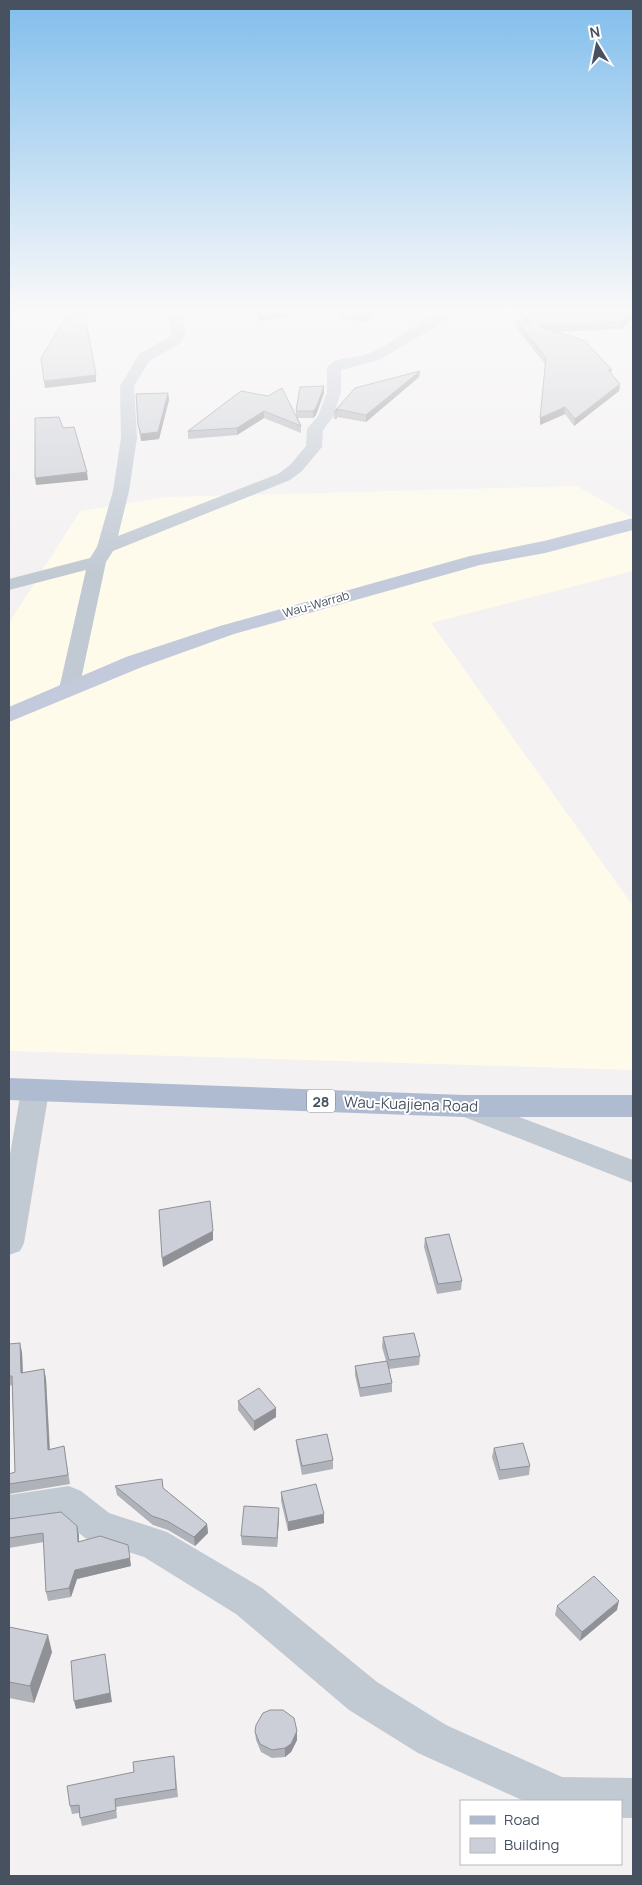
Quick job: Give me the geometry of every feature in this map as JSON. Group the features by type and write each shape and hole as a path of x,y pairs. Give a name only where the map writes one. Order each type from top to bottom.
{"main road":[{"name":"Wau-Warrab","path":"9,715 134,662 227,630 477,560 545,547 633,524"},
{"name":"Wau-Kuajiena Road","path":"22,1090 464,1106 633,1106"}],"street":[{"path":"69,689 102,554 121,491 128,438 127,399"},
{"path":"9,584 102,554 284,477 296,468 314,447 315,429 325,417 331,399"},
{"path":"9,1243 22,1090"},
{"path":"464,1106 633,1172"},
{"path":"9,1511 69,1502 98,1526 154,1544 249,1601 363,1696 432,1739 560,1796 633,1798"}],"shaded area":[{"path":"577,486 633,518 633,571 431,623 633,906 633,1070 9,1051 9,623 80,511 168,497"}],"building":[{"path":"136,399 166,399 158,432 141,434 138,425"},
{"path":"230,399 287,399 301,426 264,411 237,428 188,431"},
{"path":"298,399 319,399 313,411 296,411"},
{"path":"346,399 386,399 366,415 337,409"},
{"path":"542,399 601,399 575,419 565,407 540,418"},
{"path":"59,417 63,428 74,427 87,472 35,478 35,418"},
{"path":"210,1201 213,1231 162,1258 159,1210"},
{"path":"449,1234 462,1281 438,1284 425,1238"},
{"path":"414,1333 420,1356 389,1360 383,1337"},
{"path":"20,1343 21,1373 44,1369 48,1450 64,1446 68,1475 9,1484 9,1474 15,1472 9,1344"},
{"path":"387,1361 392,1383 360,1388 355,1366"},
{"path":"259,1388 276,1408 254,1421 238,1401"},
{"path":"327,1434 333,1460 302,1466 296,1440"},
{"path":"523,1443 530,1466 500,1470 494,1448"},
{"path":"162,1479 163,1488 207,1524 194,1537 167,1521 152,1516 115,1486"},
{"path":"316,1484 324,1514 288,1522 281,1492"},
{"path":"244,1506 279,1508 277,1538 241,1536"},
{"path":"61,1512 77,1526 78,1542 100,1536 128,1545 130,1558 75,1570 69,1588 46,1592 43,1533 9,1538 9,1519"},
{"path":"594,1576 619,1601 582,1632 557,1606"},
{"path":"9,1627 48,1635 30,1686 9,1682"},
{"path":"105,1654 110,1693 74,1701 71,1661"},
{"path":"270,1710 283,1710 294,1718 297,1731 291,1744 285,1748 272,1750 260,1744 255,1732 256,1725 263,1713"},
{"path":"174,1756 176,1789 115,1799 116,1810 80,1818 79,1805 70,1806 67,1786 134,1772 133,1762"}]}
